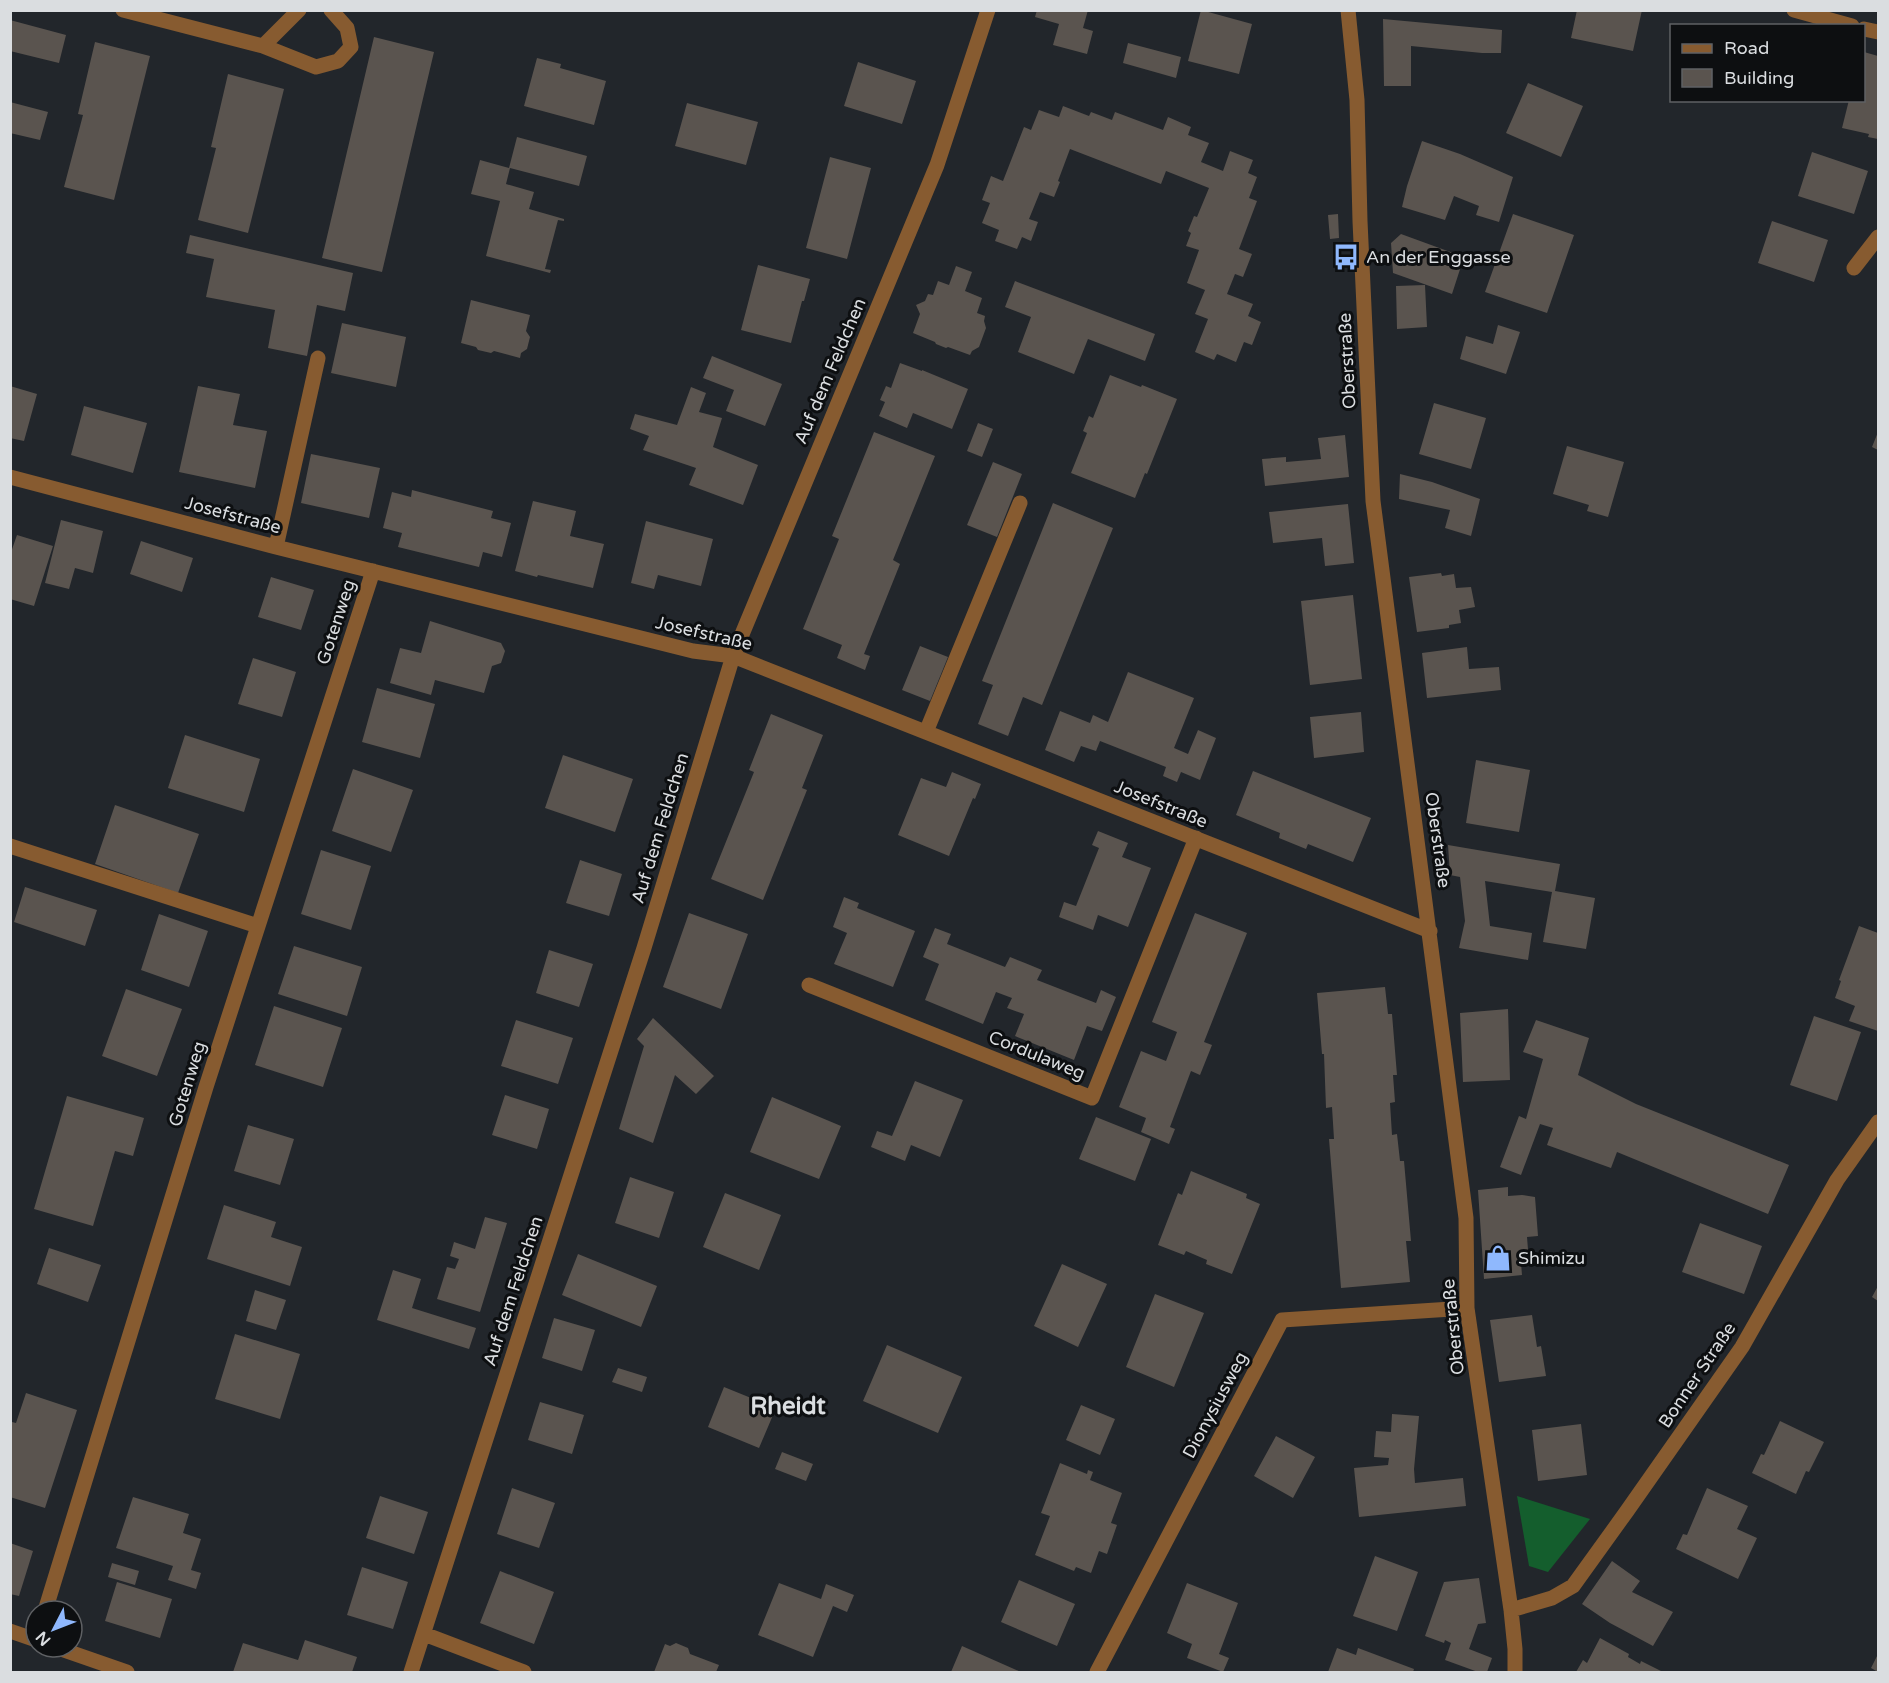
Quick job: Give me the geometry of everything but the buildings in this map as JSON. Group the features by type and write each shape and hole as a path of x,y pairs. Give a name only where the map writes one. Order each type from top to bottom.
{"street":[{"path":"123,10 263,46 316,67 338,61 351,47 347,28 331,10"},
{"path":"263,46 299,10"},
{"name":"Auf dem Feldchen","path":"411,1672 647,938 733,656 937,165 988,10"},
{"name":"Oberstraße","path":"1347,10 1357,100 1360,221 1373,501 1466,1218 1467,1308 1511,1610 1515,1672"},
{"path":"1794,10 1845,24"},
{"path":"1854,268 1878,237"},
{"path":"276,547 318,358"},
{"name":"Josefstraße","path":"10,477 276,547 693,651 733,656 1430,931"},
{"path":"926,732 1020,503"},
{"name":"Gotenweg","path":"49,1599 206,1087 373,571"},
{"name":"Cordulaweg","path":"809,985 1092,1098 1196,838"},
{"path":"10,846 258,926"},
{"name":"Bonner Straße","path":"1511,1610 1552,1598 1572,1586 1628,1511 1742,1347 1837,1180 1878,1122"},
{"name":"Dionysiusweg","path":"1097,1672 1282,1320 1467,1308"},
{"path":"424,1634 524,1672"},
{"path":"84,1657 126,1672"}],"green space":[{"path":"1517,1496 1590,1519 1548,1572 1529,1566"}],"place":[{"name":"An der Enggasse","path":"1346,257"},
{"name":"Shimizu","path":"1498,1258"}],"district":[{"name":"Rheidt","path":"788,1406"}]}
